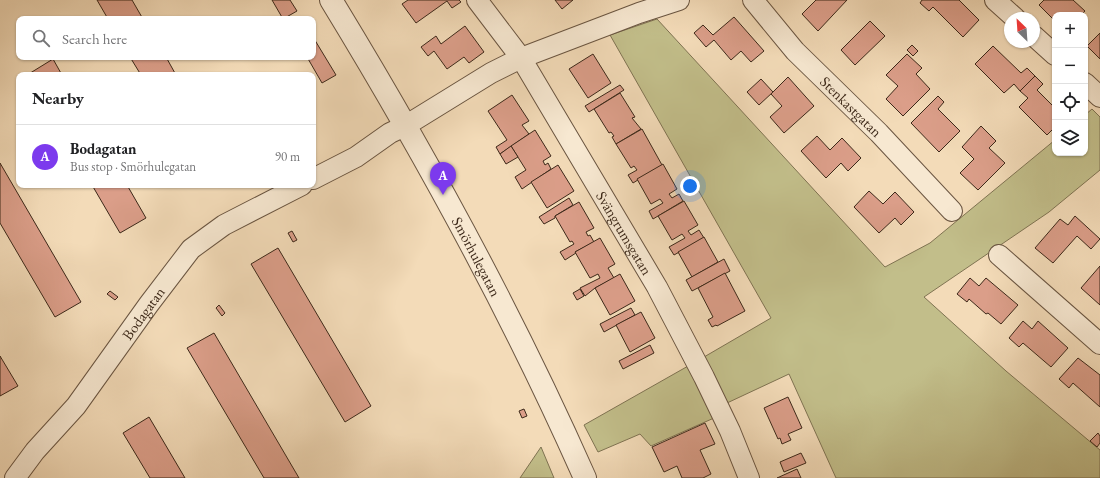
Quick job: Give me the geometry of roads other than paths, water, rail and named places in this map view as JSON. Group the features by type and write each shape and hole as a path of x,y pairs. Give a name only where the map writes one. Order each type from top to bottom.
{"street":[{"name":"Smörhulegatan","path":"332,0 406,126 516,332 540,379 585,478"},
{"name":"Svängrumsgatan","path":"477,0 521,58 657,287 704,377 730,431 749,478"},
{"path":"316,177 356,157 390,133 406,126 491,73 521,58 639,13 679,0"},
{"name":"Stenkastgatan","path":"753,0 796,51 879,132 952,211"},
{"path":"995,0 1008,12"},
{"path":"1040,41 1052,52"},
{"path":"1086,84 1100,97"},
{"name":"Bodagatan","path":"15,478 35,451 76,406 149,304 191,249 224,225 296,188"},
{"path":"999,255 1100,344"}],"place":[{"name":"Bodagatan","path":"443,195"}]}
